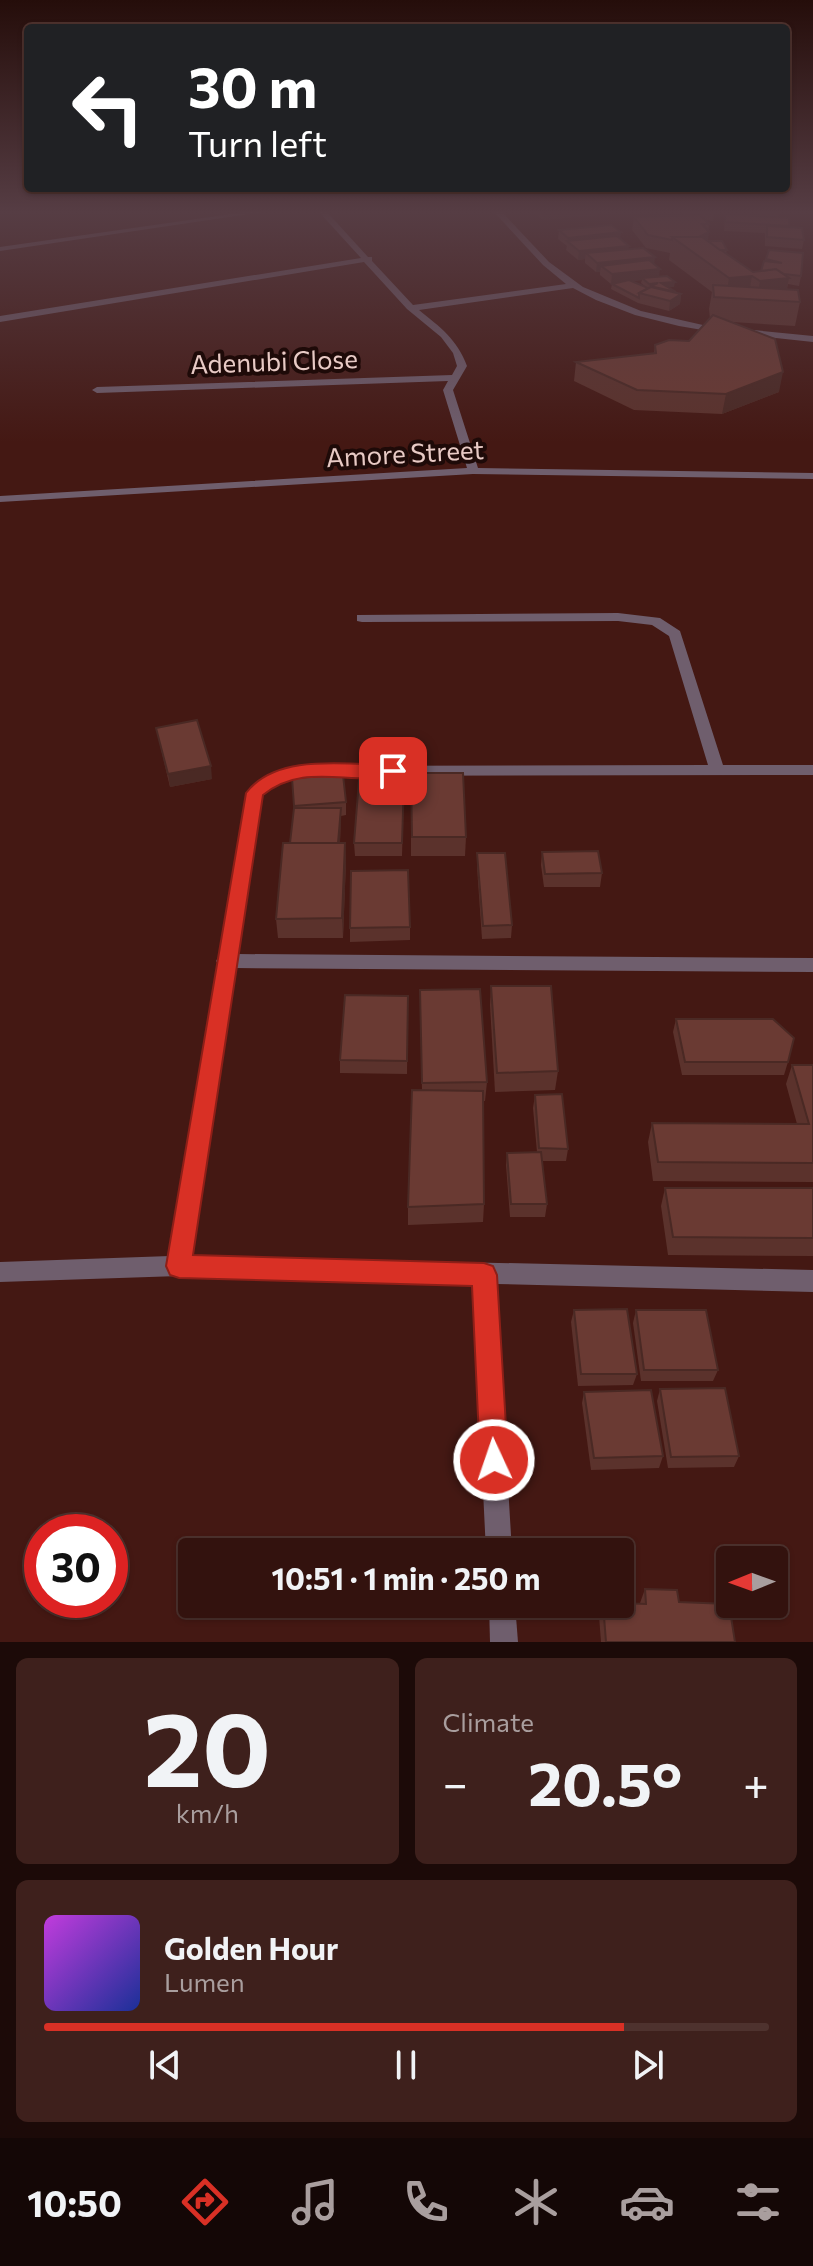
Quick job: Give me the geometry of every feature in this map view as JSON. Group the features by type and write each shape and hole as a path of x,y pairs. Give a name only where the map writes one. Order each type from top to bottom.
{"street":[{"path":"0,319 187,289"},
{"path":"395,289 412,308 437,325 459,353 462,366 448,390 473,471"},
{"path":"412,308 549,289"},
{"path":"583,289 647,316 667,321 696,327 813,339"},
{"name":"Adenubi Close","path":"97,390 453,378"},
{"name":"Amore Street","path":"0,499 473,471 813,476"},
{"path":"362,618 618,617 655,621 675,634 717,769"},
{"path":"179,1266 254,793 274,777 297,771 813,770"},
{"path":"225,961 813,965"},
{"path":"0,1272 179,1266 813,1281"},
{"path":"484,1275 498,1538"},
{"path":"503,1618 504,1642"}],"building":[{"path":"621,289 647,289 639,293 639,298"},
{"path":"658,289 681,294 670,301 639,293"},
{"path":"713,289 775,289 798,290 800,302 714,297"},
{"path":"713,315 775,339 783,372 726,394 637,390 576,362 656,353 655,345 669,340 689,341"},
{"path":"197,720 211,766 168,774 156,728"},
{"path":"411,773 463,773 466,837 412,837"},
{"path":"343,775 346,802 294,806 292,778"},
{"path":"359,780 404,781 402,843 354,843"},
{"path":"294,808 341,808 338,843 290,843"},
{"path":"283,843 345,843 342,918 276,919"},
{"path":"598,851 602,873 545,874 542,852"},
{"path":"477,853 505,853 512,925 483,926"},
{"path":"408,870 410,927 350,928 351,871"},
{"path":"491,986 551,986 558,1071 497,1073"},
{"path":"480,989 487,1082 422,1083 420,990"},
{"path":"345,995 408,996 407,1061 340,1060"},
{"path":"676,1019 773,1019 794,1038 788,1062 685,1062"},
{"path":"792,1065 813,1065 813,1163 658,1162 652,1123 809,1124"},
{"path":"412,1090 483,1091 484,1204 408,1207"},
{"path":"562,1094 568,1149 539,1148 535,1095"},
{"path":"541,1152 547,1204 511,1204 507,1153"},
{"path":"665,1188 813,1188 813,1238 673,1237"},
{"path":"627,1309 637,1374 581,1374 574,1310"},
{"path":"636,1310 706,1310 718,1370 644,1370"},
{"path":"725,1388 739,1456 671,1457 660,1389"},
{"path":"651,1390 663,1456 594,1458 584,1392"},
{"path":"645,1589 677,1590 679,1602 716,1603 716,1618 731,1618 735,1642 606,1642 604,1618 634,1618 634,1604 646,1604"}],"route":[{"path":"393,771 297,771 274,777 254,793 179,1266 484,1275 494,1460"}]}
